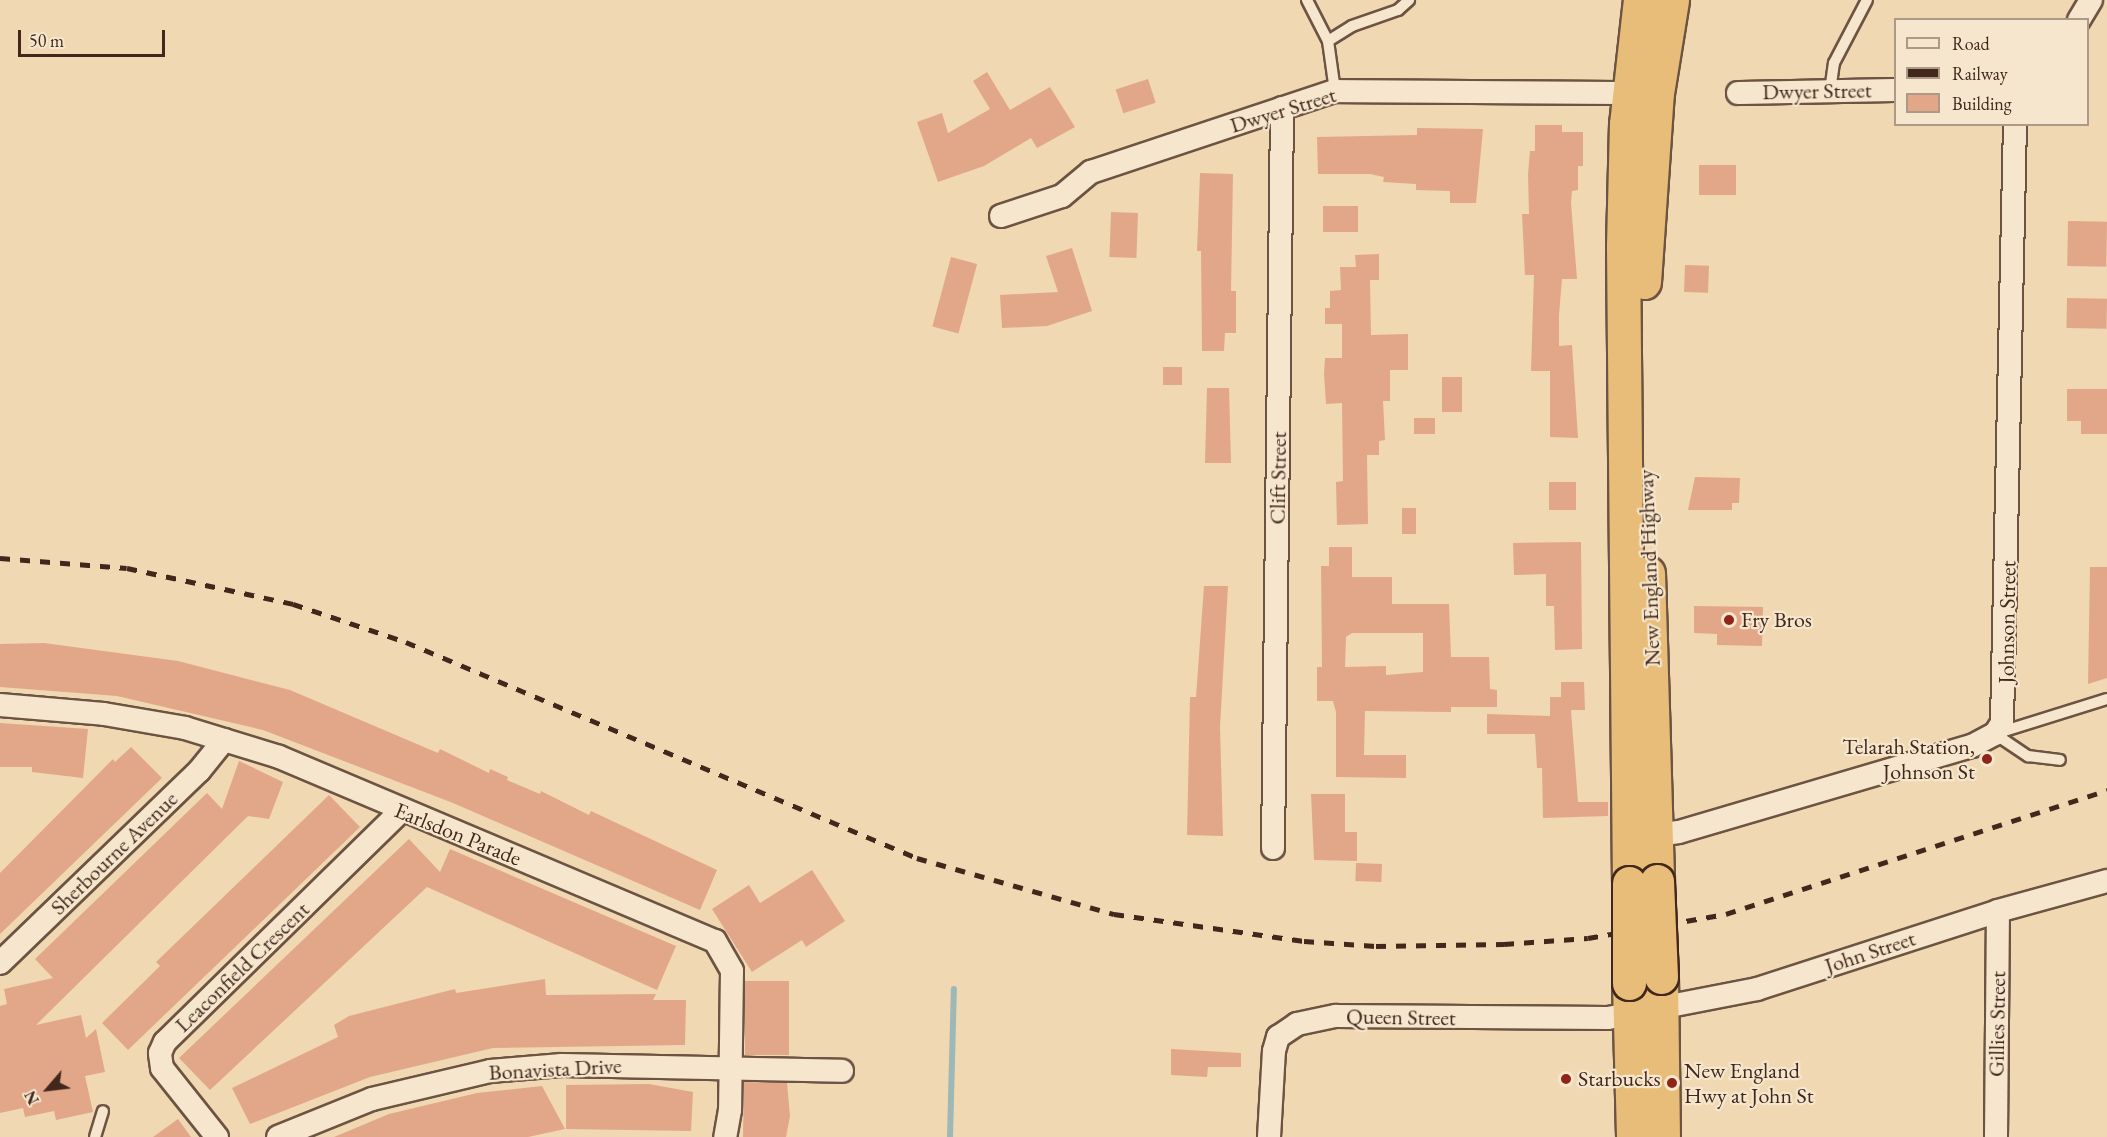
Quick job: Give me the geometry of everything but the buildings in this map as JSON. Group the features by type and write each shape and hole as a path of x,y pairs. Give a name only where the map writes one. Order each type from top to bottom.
{"highway":[{"name":"New England Highway","path":"1633,1137 1645,995 1623,246 1643,93 1640,0"},
{"name":"New England Highway","path":"1643,93 1672,0"},
{"name":"New England Highway","path":"1645,995 1663,1137"}],"street":[{"path":"2080,18 2091,0"},
{"name":"Dwyer Street","path":"1738,93 1894,90"},
{"name":"Dwyer Street","path":"1000,216 1062,196 1091,172 1335,91 1643,93"},
{"name":"Clift Street","path":"1273,848 1282,108"},
{"name":"Johnson Street","path":"1995,734 2006,711 2016,126"},
{"name":"Earlsdon Parade","path":"0,705 104,714 224,740 279,757 401,811 715,941 732,971 725,1137"},
{"path":"1642,837 1972,746 1995,734"},
{"name":"Sherbourne Avenue","path":"0,963 200,771 224,740"},
{"name":"Leaconfield Crescent","path":"217,1137 162,1068 160,1053 165,1042 401,811"},
{"name":"John Street","path":"1645,995 1757,989 1998,911 2107,882"},
{"name":"Gillies Street","path":"1996,1137 1998,911"},
{"name":"Queen Street","path":"1269,1137 1274,1051 1278,1037 1296,1023 1336,1016 1608,1018 1645,995"},
{"name":"Bonavista Drive","path":"278,1137 372,1099 490,1071 562,1065 729,1066 842,1071"}],"lane":[{"path":"1307,0 1328,41 1335,91"},
{"path":"1328,41 1352,26 1398,10 1408,0"},
{"path":"1830,91 1834,63 1867,0"},
{"path":"1995,734 2107,699"},
{"path":"1995,734 2028,756 2060,760"},
{"path":"95,1137 103,1111"}],"waterway":[{"path":"950,1137 954,989"}],"railway":[{"path":"0,558 127,568 293,604 406,642 917,858 1114,914 1304,941 1376,946 1504,944 1588,938 1726,914 2107,790"}],"place":[{"name":"Fry Bros","path":"1729,620"},
{"name":"Telarah Station, Johnson St","path":"1987,759"},
{"name":"Starbucks","path":"1566,1079"},
{"name":"New England Hwy at John St","path":"1672,1083"}]}
